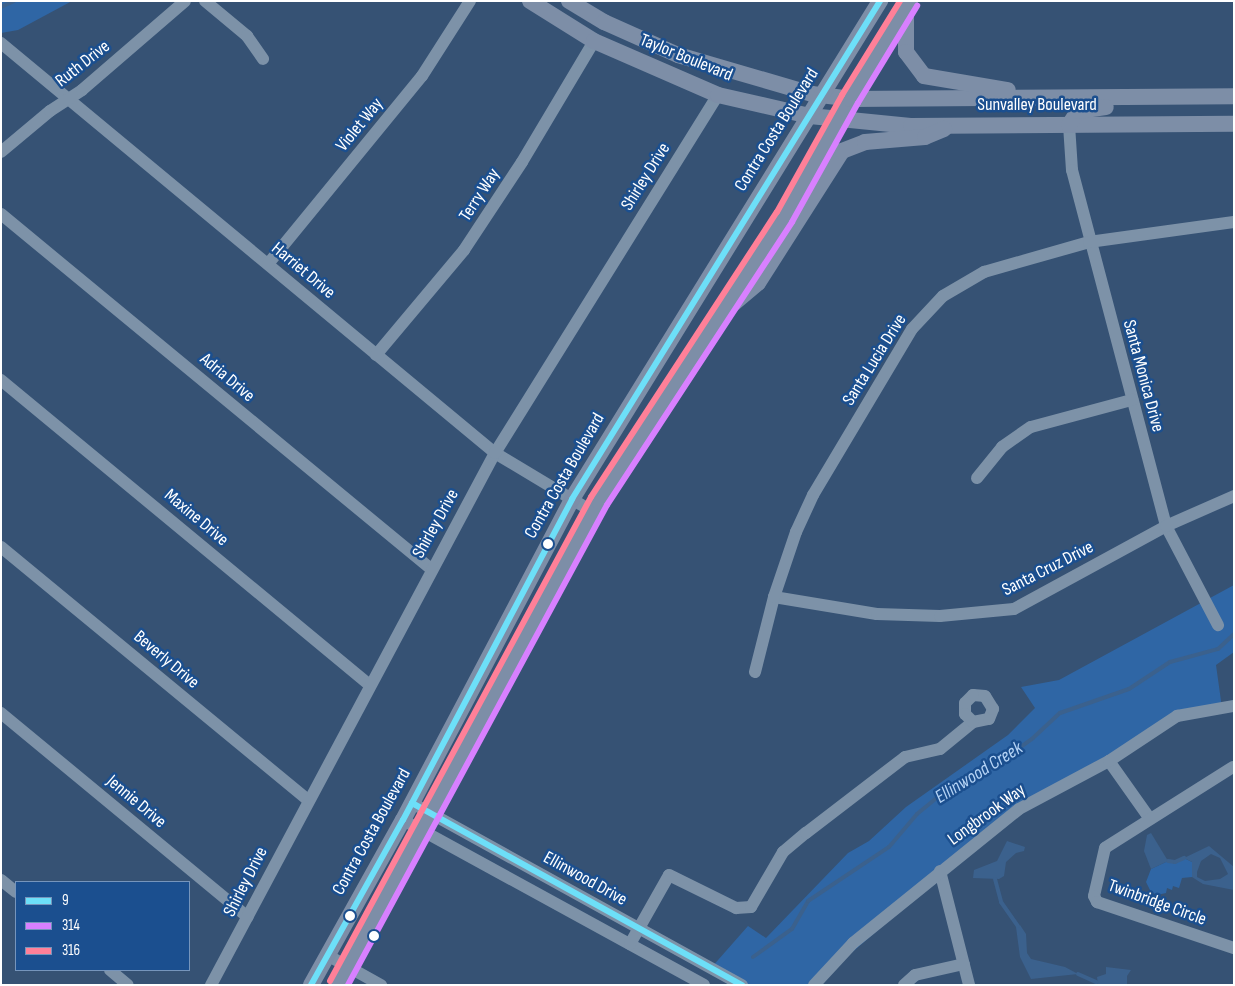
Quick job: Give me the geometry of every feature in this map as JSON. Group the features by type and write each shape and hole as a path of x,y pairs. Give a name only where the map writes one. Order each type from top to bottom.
{"main road":[{"name":"Taylor Boulevard","path":"530,1 594,40 718,95 810,116 840,120"},
{"name":"Taylor Boulevard","path":"569,1 604,22 678,55 722,70 823,95 850,99"},
{"name":"Contra Costa Boulevard","path":"311,985 403,820 572,500 880,1"},
{"path":"908,4 906,52 924,76 1051,97"},
{"path":"338,985 423,831 476,728 593,512 788,211 850,99 908,4"},
{"path":"1070,125 1078,111 1086,108 1152,107 1159,105 1167,96"},
{"name":"Sunvalley Boulevard","path":"850,99 1234,96"},
{"name":"Sunvalley Boulevard","path":"840,120 953,125 1234,124"},
{"path":"726,307 743,298 758,283 842,151 865,142 925,137 953,125"}],"street":[{"name":"Ruth Drive","path":"1,152 185,1"},
{"path":"205,1 247,36 263,59"},
{"name":"Violet Way","path":"268,264 422,76 470,1"},
{"name":"Terry Way","path":"376,355 464,250 522,162 594,40"},
{"name":"Harriet Drive","path":"1,43 496,453 593,512"},
{"name":"Shirley Drive","path":"211,985 369,684 496,453 718,95"},
{"name":"Santa Monica Drive","path":"1070,125 1072,170 1166,526 1218,625"},
{"name":"Adria Drive","path":"1,214 431,569"},
{"name":"Santa Lucia Drive","path":"755,672 774,597 796,532 813,495 912,329 943,296 984,272 1090,242 1234,222"},
{"name":"Maxine Drive","path":"1,380 369,684"},
{"path":"976,478 1002,446 1031,428 1132,400"},
{"name":"Santa Cruz Drive","path":"774,597 877,614 940,616 1014,609 1166,526 1234,496"},
{"name":"Beverly Drive","path":"1,547 308,800"},
{"name":"Longbrook Way","path":"814,985 853,943 940,871 1019,810 1108,761 1177,716 1234,706"},
{"name":"Jennie Drive","path":"1,714 248,917"},
{"path":"630,944 669,875 736,908 751,906 782,852 905,757 940,750 973,722"},
{"path":"1108,761 1150,819"},
{"name":"Twinbridge Circle","path":"1232,767 1105,848 1094,896 1097,902 1234,948"},
{"name":"Ellinwood Drive","path":"412,803 742,985"},
{"name":"Ellinwood Drive","path":"403,820 704,985"},
{"path":"940,871 969,985"},
{"path":"1,880 15,891"},
{"path":"327,955 381,985"},
{"path":"904,985 915,974 964,964"},
{"path":"111,971 128,985"}],"shaded area":[{"path":"1,1 72,1 18,30 1,33"},
{"path":"1234,585 1234,652 1216,665 1222,708 1177,716 1019,809 814,985 742,985 711,968 748,926 766,938 848,853 869,841 906,807 1008,735 1035,708 1021,687 1059,680"},
{"path":"1151,833 1168,861 1151,869 1144,851 1147,835"},
{"path":"1007,841 1025,847 1024,851 1016,853 1006,862 1004,876 999,879 973,878 974,870 997,861"},
{"path":"1209,846 1234,867 1234,890 1203,884 1192,877 1192,862 1184,858","holes":["1211,854 1220,858 1228,874 1220,879 1205,881 1197,877 1201,861"]},
{"path":"1184,858 1192,862 1192,877 1182,878 1179,888 1173,886 1172,890 1167,888 1166,893 1157,895 1151,892 1146,882 1151,869 1168,861 1175,862"},
{"path":"1020,925 1026,934 1027,953 1031,959 1065,967 1078,974 1031,979 1020,957 1016,927"},
{"path":"1106,967 1131,970 1127,976 1127,985 1098,985 1097,977 1106,974"}],"waterway":[{"path":"1,7 14,1"},
{"name":"Ellinwood Creek","path":"753,957 792,929 808,901 889,847 917,814 955,783 997,764 1033,738 1060,713 1129,689 1170,662 1218,649 1234,634"},
{"path":"1168,861 1175,862 1184,858"},
{"path":"995,879 1001,902 1018,926"},
{"path":"1078,974 1096,982"}],"transit line":[{"name":"9","path":"311,985 403,820 572,499 880,1"},
{"name":"316","path":"330,981 591,497 777,212 842,95 900,1"},
{"name":"314","path":"348,985 607,505 792,222 858,103 917,6"},
{"name":"9","path":"412,803 742,985"}]}
